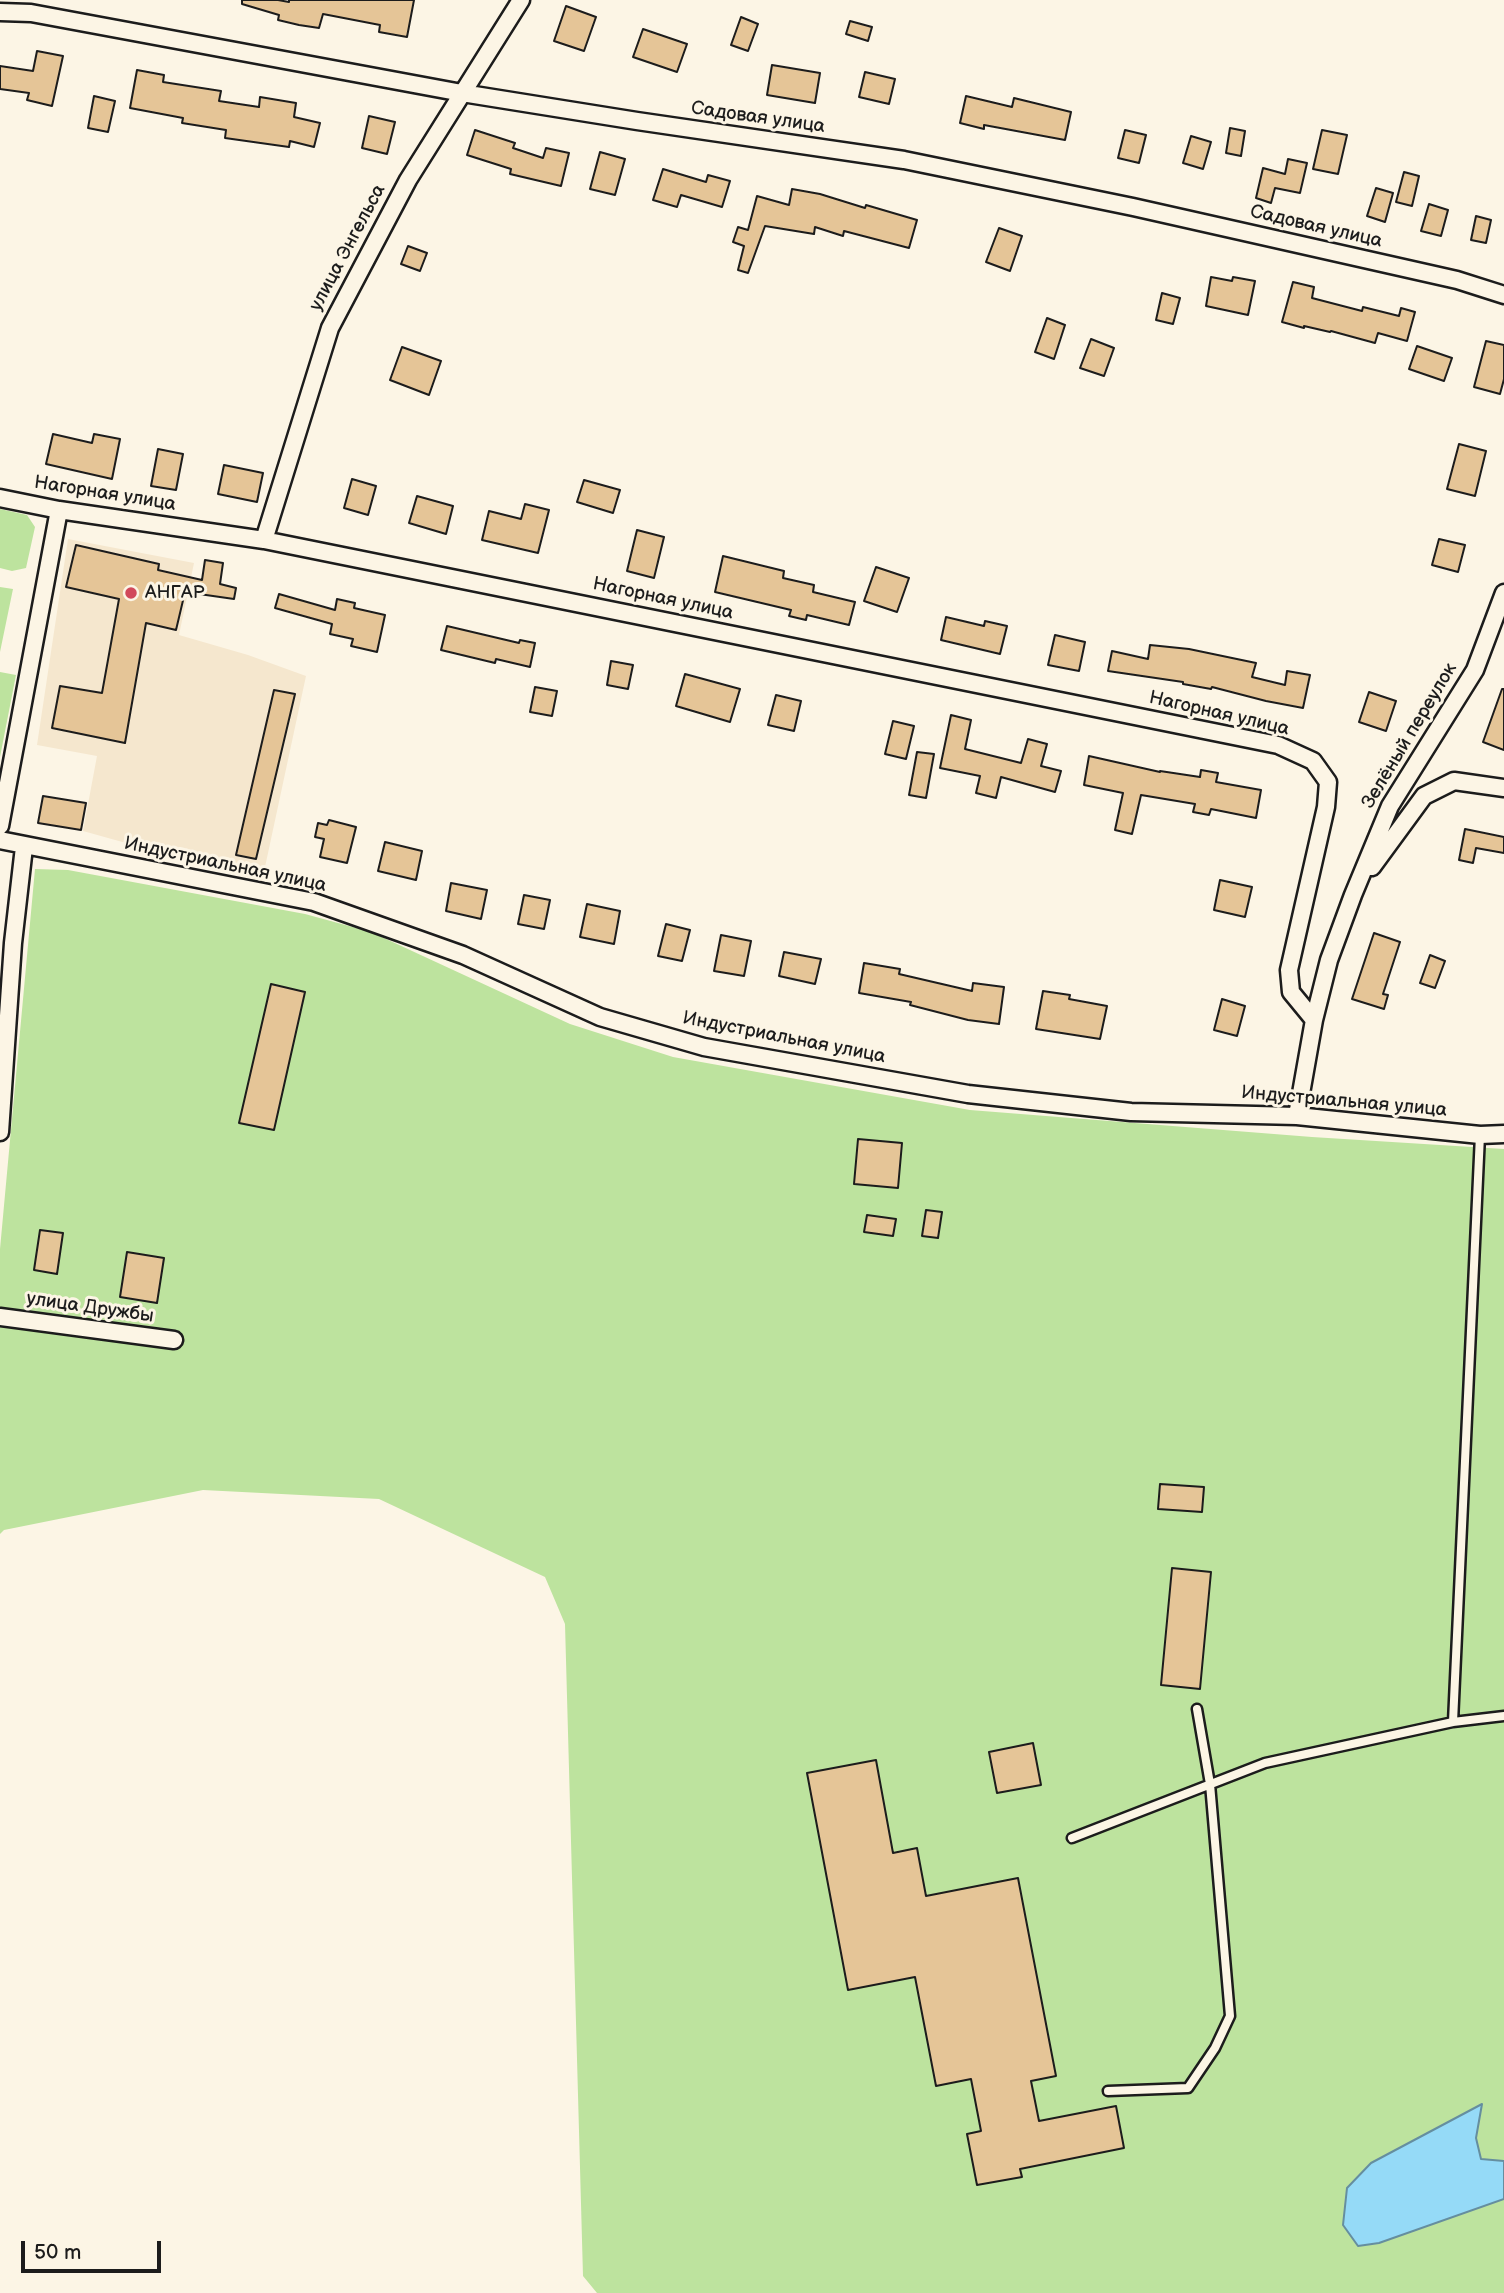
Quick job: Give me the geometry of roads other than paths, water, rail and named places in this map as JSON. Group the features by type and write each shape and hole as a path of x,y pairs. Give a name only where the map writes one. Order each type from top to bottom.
{"street":[{"name":"улица Энгельса","path":"264,540 330,328 408,180 521,0"},
{"name":"Садовая улица","path":"0,12 31,13 462,93 904,160 1147,210 1457,280 1504,295"},
{"name":"Нагорная улица","path":"0,498 59,510 264,540 1278,745 1313,761 1328,782 1326,807 1289,970 1291,992 1314,1020"},
{"path":"0,826 59,510"},
{"name":"Зелёный переулок","path":"1297,1115 1314,1020 1329,960 1353,895 1390,806 1475,670 1504,593"},
{"path":"1353,895 1424,796 1454,781 1504,788"},
{"name":"Индустриальная улица","path":"0,840 314,902 463,955 600,1017 704,1047 968,1094 1131,1112 1297,1115 1480,1135 1504,1134"},
{"path":"1,1121 6,941 24,846"},
{"name":"улица Дружбы","path":"0,1317 174,1340"}],"lane":[{"path":"1453,1722 1480,1135"},
{"path":"1108,2091 1188,2088 1215,2048 1230,2016 1210,1784 1196,1709"},
{"path":"1072,1838 1265,1763 1453,1722 1504,1716"}],"water":[{"path":"1482,2104 1476,2138 1481,2159 1504,2161 1504,2199 1379,2243 1358,2246 1343,2225 1347,2188 1371,2163"}],"place":[{"name":"АНГАР","path":"131,593"}]}
